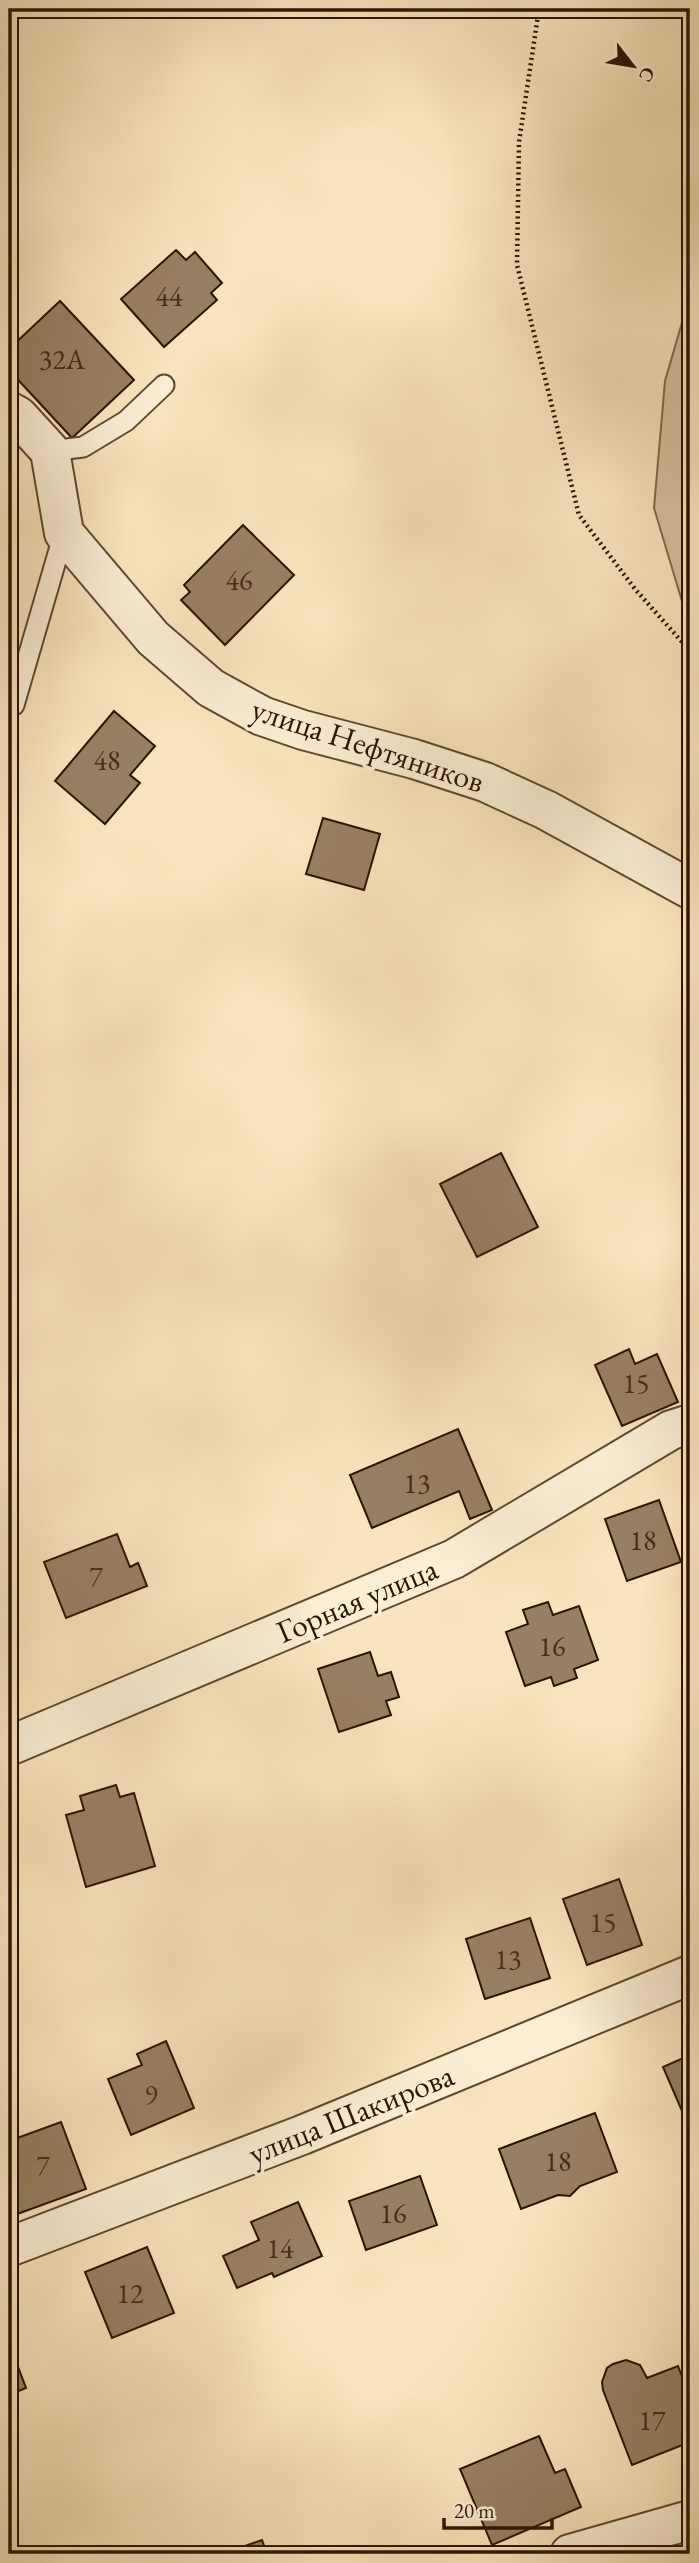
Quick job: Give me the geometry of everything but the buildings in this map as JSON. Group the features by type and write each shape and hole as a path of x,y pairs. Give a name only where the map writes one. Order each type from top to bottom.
{"street":[{"path":"9,411 18,416 50,451 64,533"},
{"name":"улица Нефтяников","path":"64,533 153,638 211,688 262,716 485,782 546,810 690,889"},
{"name":"Горная улица","path":"9,1746 454,1559 671,1430 690,1424"},
{"name":"улица Шакирова","path":"9,2247 302,2135 690,1975"},
{"path":"570,2554 690,2520"}],"lane":[{"path":"50,451 83,447 126,421 164,384"},
{"path":"14,705 64,533"}],"path":[{"path":"539,9 519,142 517,265 579,515 635,589 690,651"}],"shaded area":[{"path":"690,295 690,628 654,508 665,381"}]}
